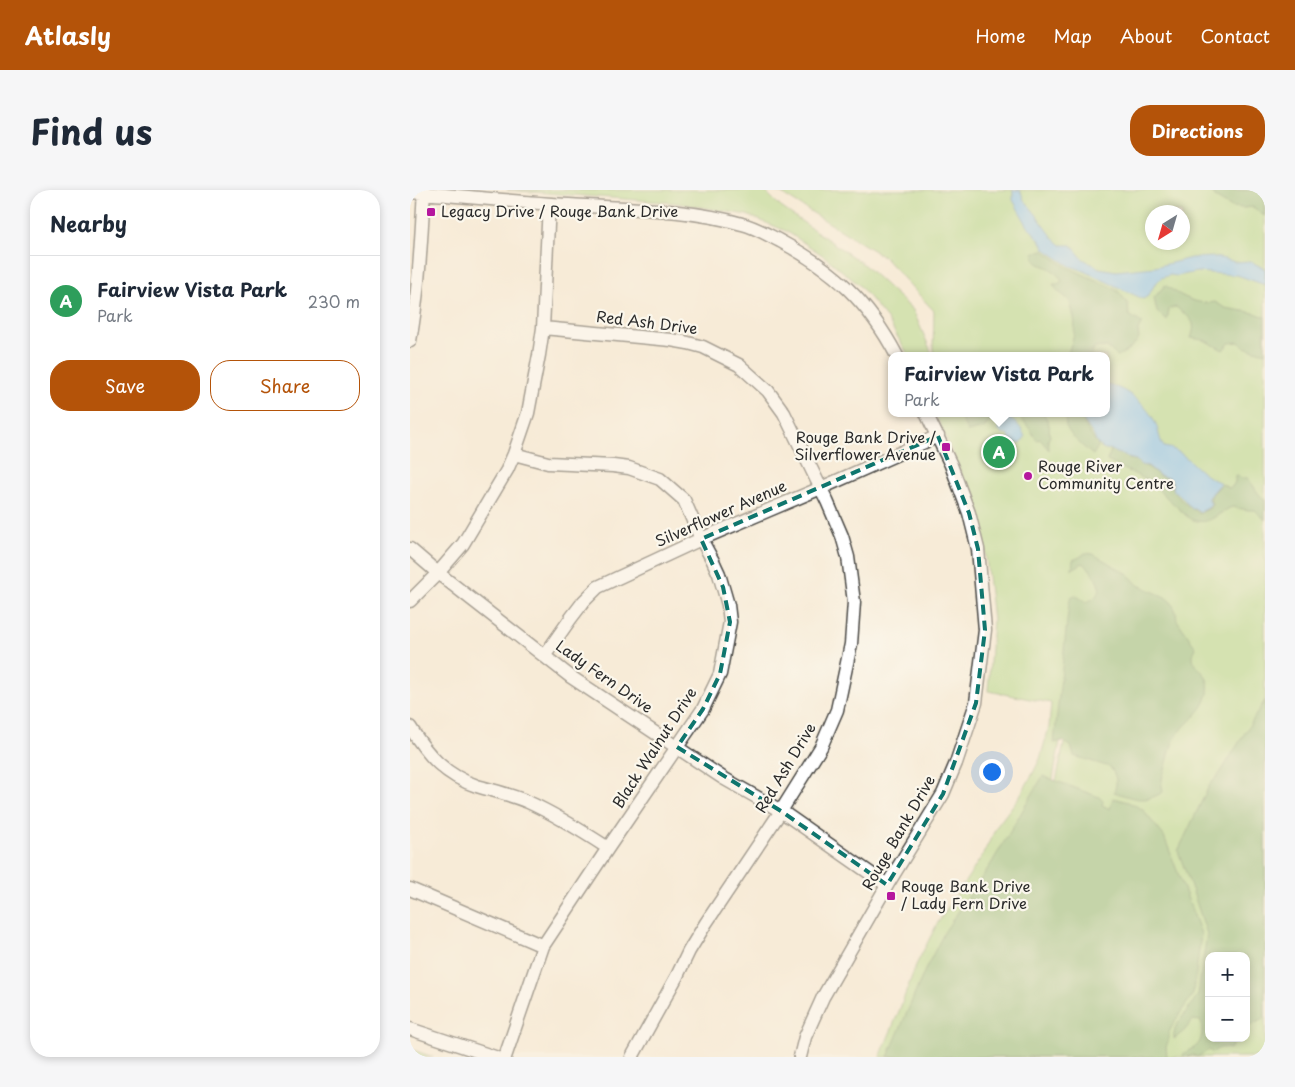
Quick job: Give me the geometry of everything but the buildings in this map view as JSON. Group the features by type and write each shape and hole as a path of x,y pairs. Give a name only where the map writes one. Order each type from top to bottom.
{"street":[{"path":"410,192 549,204 673,211 744,224 800,252 830,272 860,301 873,317 885,333 895,352"},
{"path":"410,341 419,268 424,192"},
{"path":"410,600 438,573 463,544 507,470 514,454 528,413 543,328 549,204"},
{"name":"Red Ash Drive","path":"543,328 688,343 703,347 739,365 768,391 784,413 808,461 842,536 848,557 854,602 851,644 837,710 822,747 706,923 632,1057"},
{"name":"Rouge Bank Drive","path":"800,1057 805,1037 823,997 887,885 943,794 956,763 976,703 985,630 978,550 974,529 951,465 928,417"},
{"name":"Silverflower Avenue","path":"545,656 579,607 598,588 701,539 938,436"},
{"name":"Black Walnut Drive","path":"505,1057 543,946 702,710 720,674 730,622 728,605 721,580 684,500 660,479 629,468 548,463 514,454"},
{"name":"Lady Fern Drive","path":"410,549 438,573 571,676 723,778 781,811 887,885"},
{"path":"410,728 430,757 440,766 464,781 526,801 570,823 608,848"},
{"path":"410,889 543,946"},
{"path":"410,1029 495,1057"}],"highlighted area":[{"path":"938,436 969,513 978,549 985,630 976,703 943,794 887,885 781,811 677,747 703,709 720,674 730,622 723,587 701,539"}],"green space":[{"path":"507,190 764,190 781,207 863,264 913,310 931,352 907,352 887,319 859,285 824,256 786,231 747,215 676,203"},
{"path":"774,190 1265,190 1265,1057 880,1057 916,965 937,924 982,856 997,826 1019,797 1031,777 1040,759 1049,727 1051,703 988,691 993,620 982,522 937,417 1110,417 1110,352 934,352 934,311 884,257","holes":["1067,704 1069,720 1053,795 1051,789"]},
{"path":"1209,190 1265,190 1264,216 1253,207 1232,207 1215,197"},
{"path":"1043,250 1067,267 1119,292 1128,304 1129,315 1142,323 1138,330 1139,339 1132,347 1117,356 1107,347 1094,348 1092,352 1069,352 1075,322 1070,302 1053,284 1058,284 1062,281 1054,271 1037,263 1033,253"},
{"path":"1165,285 1182,296 1195,301 1215,302 1225,308 1255,313 1265,317 1265,353 1244,347 1239,342 1229,343 1223,350 1204,340 1191,338 1193,323 1176,307 1169,309 1167,320 1157,312 1154,298"},
{"path":"960,417 996,417 984,428 968,432"},
{"path":"1018,417 1045,417 1049,427 1049,450 1040,439 1037,440"},
{"path":"1066,417 1082,417 1088,430 1099,445 1093,455 1071,434 1066,424"},
{"path":"1111,450 1129,459 1136,460 1160,476 1169,479 1182,501 1200,513 1210,508 1212,494 1222,484 1228,488 1232,487 1235,482 1235,475 1248,478 1265,501 1265,520 1255,510 1232,507 1208,521 1190,519 1149,481 1107,461"},
{"path":"1085,553 1093,554 1128,574 1138,585 1165,597 1172,603 1177,620 1196,648 1193,653 1194,662 1208,682 1208,693 1203,705 1175,738 1162,779 1163,792 1150,798 1138,799 1114,792 1116,779 1110,767 1074,756 1071,746 1062,741 1054,743 1069,603 1071,597 1075,595 1086,602 1094,598 1100,590 1094,575 1083,563 1072,569 1073,560"},
{"path":"1265,700 1265,1018 1250,1025 1250,952 1205,952 1205,1042 1233,1042 1233,1045 1230,1049 1220,1048 1213,1053 1209,1050 1197,1057 1193,1055 1185,1057 1183,1054 1197,1046 1201,1039 1201,1021 1193,1020 1174,1039 1174,1033 1176,1026 1198,995 1207,934 1178,851 1209,786 1221,772"},
{"path":"1043,776 1099,797 1103,801 1102,805 1110,809 1113,798 1128,802 1142,809 1164,836 1201,934 1193,994 1169,1032 1166,1047 1167,1057 888,1057 925,970 945,931 991,864"},
{"path":"410,1049 433,1057 410,1057"}],"water":[{"path":"1013,190 1020,190 1024,200 1054,239 1061,245 1071,245 1083,259 1099,268 1116,271 1155,267 1191,258 1213,257 1235,262 1250,261 1265,269 1265,285 1237,275 1197,272 1177,276 1170,275 1161,278 1148,296 1143,299 1070,266 1045,249 1027,225 1013,200"},
{"path":"1110,385 1128,393 1147,409 1155,422 1164,447 1181,453 1205,475 1221,483 1209,497 1211,504 1200,512 1192,509 1174,491 1171,479 1159,475 1148,466 1141,465 1136,460 1125,455 1110,449 1104,450 1096,442 1082,417 1110,417"},
{"path":"1007,418 1016,423 1022,430 1025,437 1021,443 1013,442 1008,435 1002,434 998,430 1001,422"}],"place":[{"name":"Legacy Drive / Rouge Bank Drive","path":"431,212"},
{"name":"Rouge Bank Drive / Silverflower Avenue","path":"946,447"},
{"name":"Fairview Vista Park","path":"999,452"},
{"name":"Rouge River Community Centre","path":"1028,476"},
{"name":"Rouge Bank Drive / Lady Fern Drive","path":"891,896"}]}
